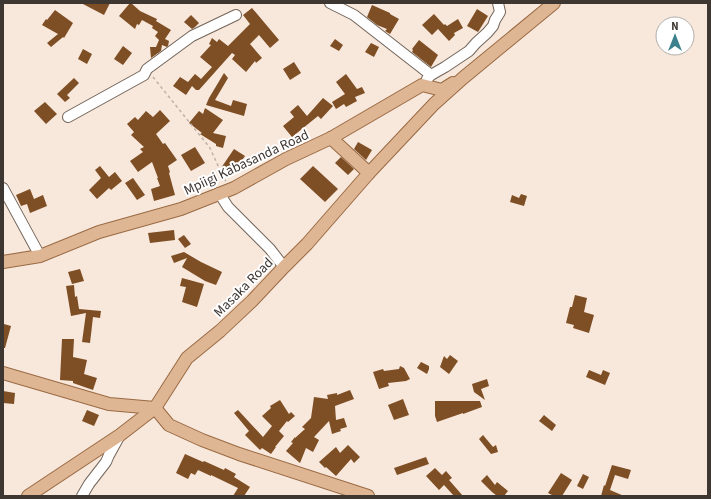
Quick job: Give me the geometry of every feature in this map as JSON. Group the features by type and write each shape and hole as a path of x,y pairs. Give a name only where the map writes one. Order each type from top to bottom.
{"main road":[{"path":"422,84 442,90 463,78 554,3"},
{"name":"Masaka Road","path":"28,496 120,435 155,408 187,358 252,301 307,244 368,173 434,104 463,78"},
{"name":"Mpiigi Kabasanda Road","path":"3,262 40,256 99,232 181,209 234,188 331,138 422,84"},
{"path":"331,138 368,173"},
{"path":"3,373 109,404 155,408 169,425 202,440 239,454 368,496"}],"street":[{"path":"330,3 354,15 430,75"},
{"path":"422,84 430,75 469,51 487,33 493,26 500,12 498,3"},
{"path":"68,118 144,75 147,70 192,36 236,15"},
{"path":"3,188 40,256"},
{"path":"219,194 228,207 270,249 284,267"},
{"path":"82,496 89,484 106,462 120,435"}],"path":[{"path":"147,70 210,148 225,180 234,188"}],"building":[{"path":"81,3 110,3 104,15"},
{"path":"130,3 140,11 157,19 156,21 171,30 165,39 169,41 168,46 162,45 161,51 151,58 150,47 156,47 159,40 155,36 158,32 152,28 153,26 142,20 139,25 137,24 135,29 119,16"},
{"path":"372,5 399,19 390,34 385,31 387,29 377,25 367,17"},
{"path":"252,8 279,40 270,48 259,35 250,44 262,58 256,63 255,61 246,72 232,59 235,55 232,53 199,90 196,90 192,86 186,95 173,86 180,77 188,82 195,74 201,79 212,67 200,57 211,45 209,44 212,38 217,42 219,39 228,46 250,24 243,15"},
{"path":"477,9 488,16 478,32 467,26"},
{"path":"55,10 73,23 64,38 63,37 51,47 47,43 58,34 42,25"},
{"path":"434,14 444,25 445,24 447,26 458,19 463,28 454,33 455,35 449,41 438,29 432,35 422,25"},
{"path":"191,15 199,23 192,29 184,22"},
{"path":"335,39 343,45 339,51 330,46"},
{"path":"419,40 438,55 431,67 412,52 412,49"},
{"path":"371,43 379,47 374,57 365,52"},
{"path":"123,46 132,53 123,65 114,59"},
{"path":"83,49 92,54 87,64 78,59"},
{"path":"294,62 301,73 290,80 283,69"},
{"path":"224,73 228,78 215,100 231,106 233,100 247,104 244,116 206,105"},
{"path":"346,74 357,89 362,87 365,93 355,97 357,101 346,107 344,104 336,109 332,102 345,94 336,82"},
{"path":"74,78 79,83 67,95 70,98 65,102 57,94"},
{"path":"323,98 333,106 321,119 318,116 292,137 283,126 294,117 290,112 298,105 307,116"},
{"path":"45,102 57,114 46,124 34,111"},
{"path":"205,108 223,120 213,133 226,136 223,148 216,146 216,144 200,134 202,133 189,123 199,111 203,114"},
{"path":"160,110 170,121 156,134 163,144 165,143 177,160 168,166 175,195 154,201 151,189 160,186 158,178 152,162 138,172 130,161 143,152 140,149 144,147 131,135 134,132 127,124 135,117 138,120 146,111 153,117"},
{"path":"358,142 372,150 366,160 354,149"},
{"path":"195,147 205,163 191,171 181,155"},
{"path":"234,149 245,156 232,175 221,168"},
{"path":"341,157 354,169 348,175 335,163"},
{"path":"100,166 109,177 115,172 122,181 111,190 109,188 97,199 89,190 101,178 95,170"},
{"path":"313,166 338,189 325,202 300,179"},
{"path":"133,178 145,195 137,200 125,183"},
{"path":"30,189 34,199 43,195 47,206 30,213 27,204 21,206 16,195"},
{"path":"521,194 527,196 524,206 510,202 512,195 519,198"},
{"path":"174,230 175,240 150,243 148,233"},
{"path":"184,235 191,244 185,248 178,239"},
{"path":"184,252 222,272 216,285 205,281 182,267 187,258 174,263 171,256"},
{"path":"80,269 84,281 72,284 68,272"},
{"path":"182,278 204,284 197,307 182,302 186,287 180,286"},
{"path":"74,285 75,297 77,296 79,309 101,311 100,318 93,317 90,343 82,342 86,313 71,316 66,286"},
{"path":"575,295 587,298 584,312 594,315 589,333 573,328 574,325 566,323"},
{"path":"4,324 11,326 5,348 3,348 3,329"},
{"path":"62,339 74,339 73,357 87,360 84,374 97,378 93,390 73,383 73,381 60,380"},
{"path":"450,355 458,361 449,374 440,367 444,356 447,359"},
{"path":"421,362 429,366 427,374 417,368"},
{"path":"400,366 404,368 410,379 406,381 388,383 389,386 379,389 373,372 383,369 384,371 399,369"},
{"path":"589,370 601,375 603,370 610,373 605,385 586,377"},
{"path":"487,379 489,386 481,389 485,400 474,392 472,384"},
{"path":"350,390 354,399 335,406 336,420 344,418 347,427 332,434 329,421 314,437 319,440 313,452 306,448 300,463 286,451 293,443 291,442 295,437 305,429 302,427 311,418 314,397 328,399 327,395 337,393 337,395"},
{"path":"3,391 15,393 14,404 3,403"},
{"path":"403,399 409,415 394,420 388,405"},
{"path":"280,400 289,414 291,412 295,416 288,422 287,421 279,431 284,436 271,454 262,448 260,450 245,435 249,431 234,413 238,410 263,437 272,426 262,416 271,408 270,406"},
{"path":"435,401 480,401 482,407 437,422 435,416"},
{"path":"87,410 99,415 94,426 82,421"},
{"path":"544,415 556,425 552,431 539,421"},
{"path":"483,435 493,447 496,445 498,452 491,454 479,439"},
{"path":"348,445 360,457 354,463 351,459 336,476 319,462 336,447 340,453"},
{"path":"185,454 224,470 225,468 236,474 234,477 250,487 244,496 233,496 238,488 211,475 198,470 195,475 191,473 188,479 176,473"},
{"path":"426,457 429,464 397,475 394,468"},
{"path":"612,465 631,470 628,479 615,475 610,490 624,496 601,496"},
{"path":"435,468 442,475 446,471 452,478 449,480 463,496 454,496 444,485 439,490 426,476"},
{"path":"561,473 572,480 562,496 554,496 548,493"},
{"path":"583,474 589,477 583,489 577,486"},
{"path":"487,475 495,485 497,482 508,491 504,496 497,496 481,481"}]}
